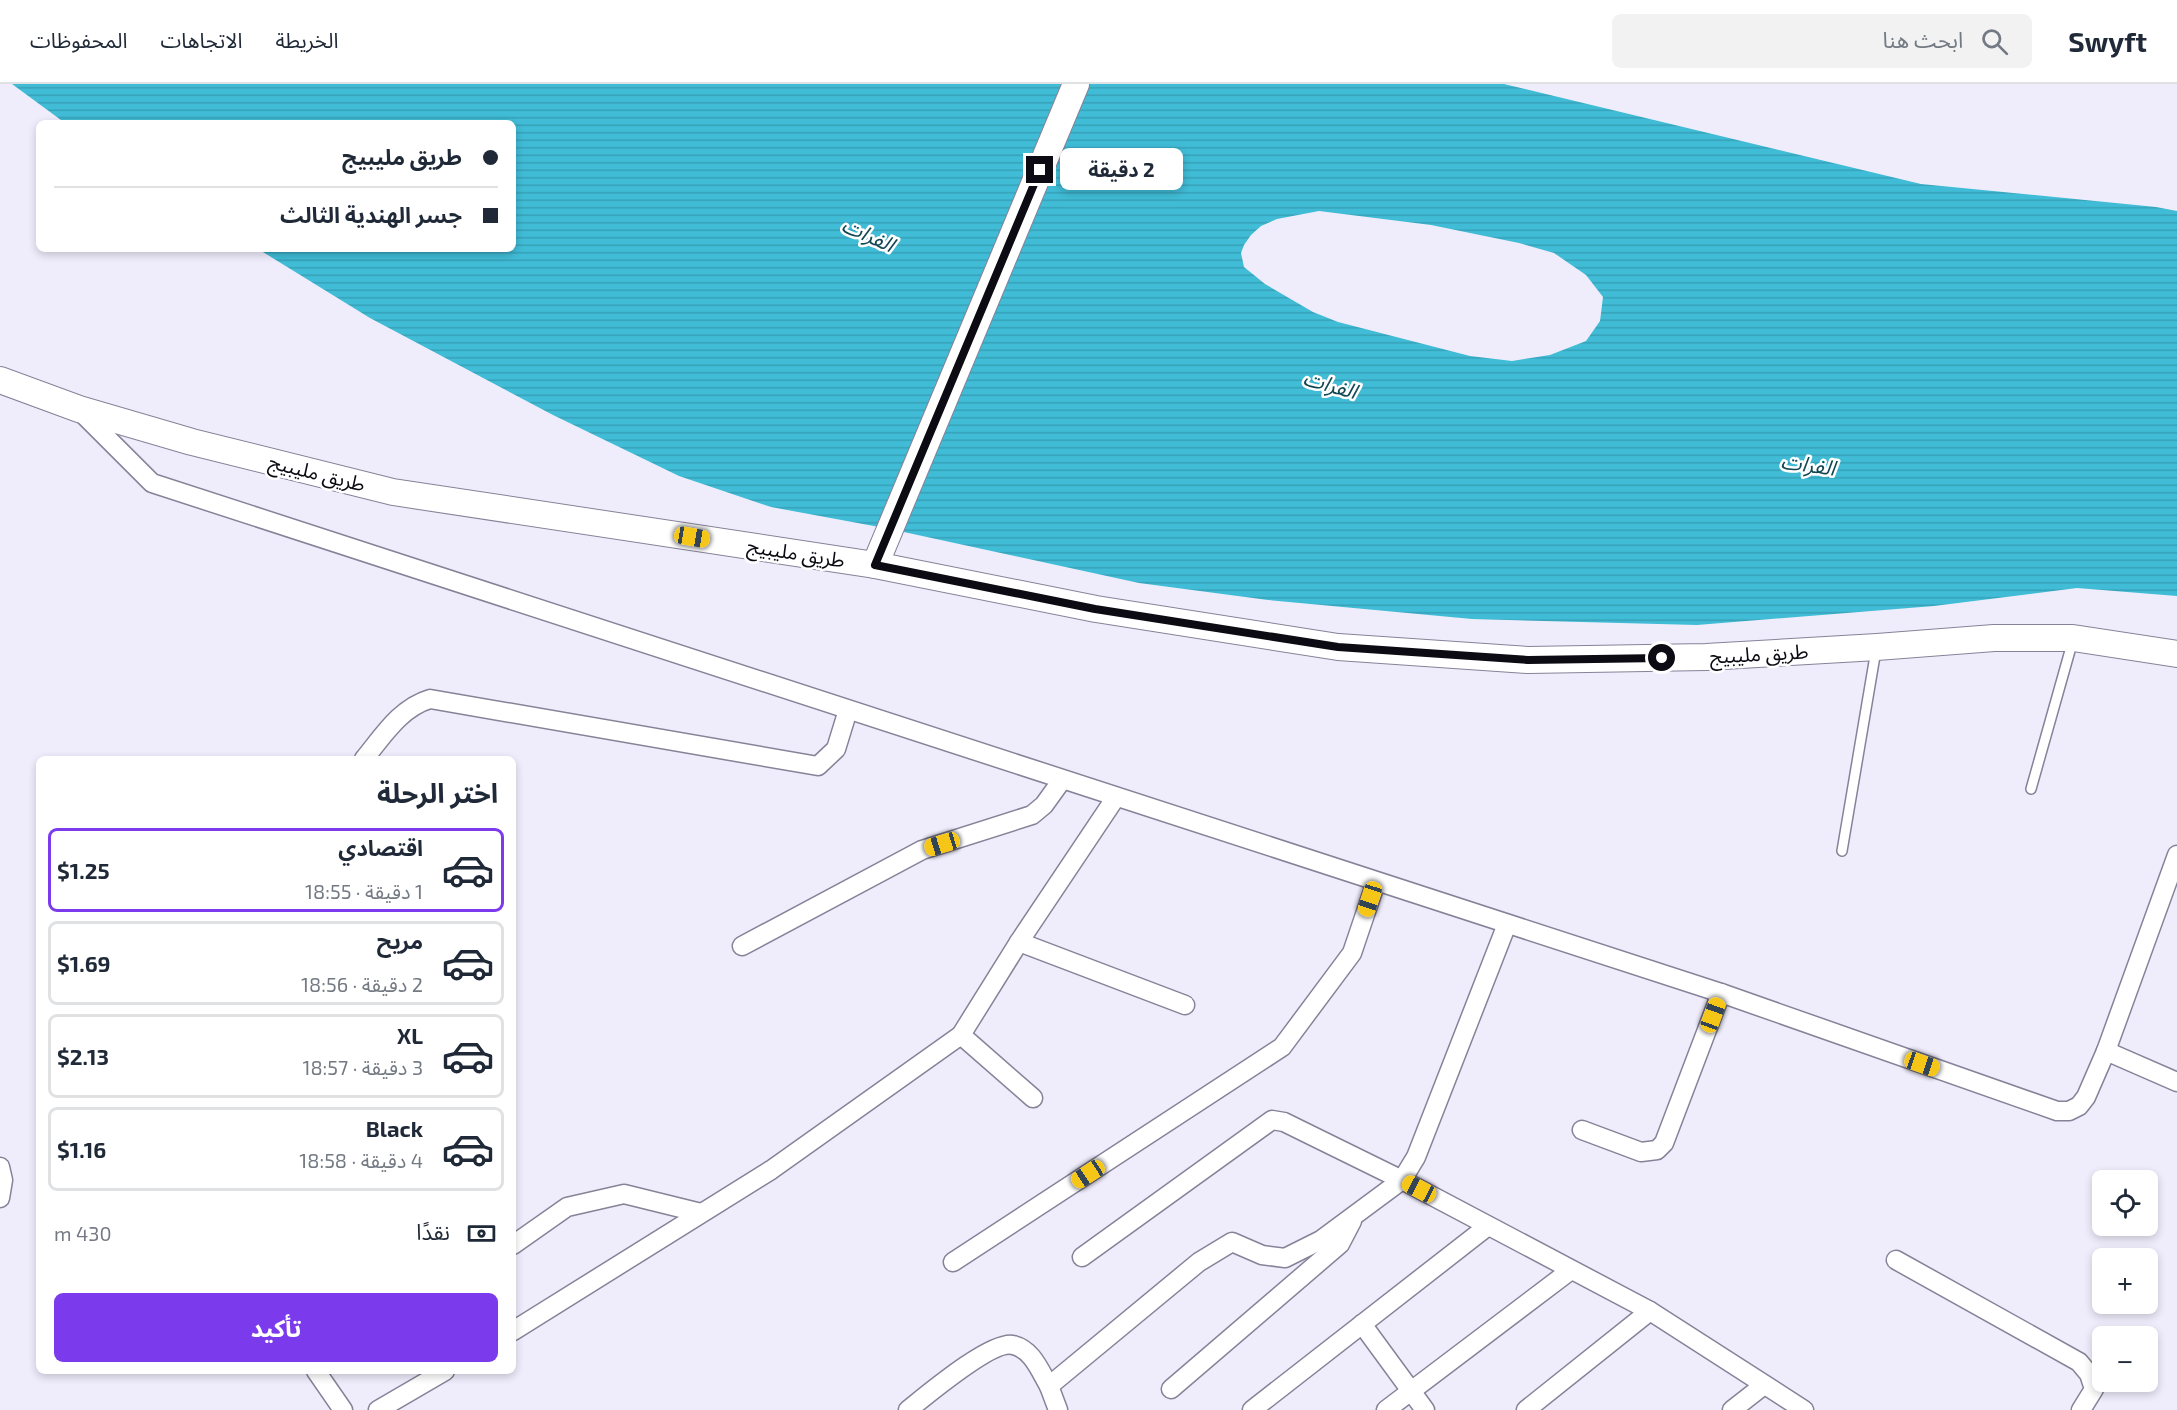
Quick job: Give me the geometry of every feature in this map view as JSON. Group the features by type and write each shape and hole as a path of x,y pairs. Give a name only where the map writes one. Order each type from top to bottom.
{"street":[{"path":"875,565 1076,84"},
{"name":"طريق مليبيج","path":"0,380 79,409 192,442 393,492 875,565 1095,609 1338,647 1528,660 1706,657 1994,638 2073,638 2177,654"},
{"path":"79,409 152,483 1721,993 2057,1111 2069,1111 2079,1106 2086,1097 2170,898 2177,855"},
{"path":"367,756 403,713 415,704 430,699 818,766 836,749 848,710"},
{"path":"742,946 922,850 1032,815 1044,805 1062,780"},
{"path":"516,1329 771,1170 961,1035 1019,942 1116,797"},
{"path":"953,1262 1282,1047 1352,953 1376,882"},
{"path":"1049,1386 1199,1262 1232,1242 1262,1255 1285,1258 1320,1240 1402,1180 1416,1156 1507,924"},
{"path":"1019,942 1185,1005"},
{"path":"1582,1130 1641,1152 1657,1150 1665,1143 1721,993"},
{"path":"961,1035 1033,1098"},
{"path":"2106,1051 2177,1082"},
{"path":"1082,1257 1272,1120 1292,1124 1650,1311 1804,1410"},
{"path":"0,1167 3,1180 0,1198"},
{"path":"516,1243 567,1208 624,1194 702,1213"},
{"path":"1171,1389 1340,1244 1354,1216"},
{"path":"1252,1410 1488,1226"},
{"path":"1896,1260 2079,1362 2089,1374 2094,1389 2080,1410"},
{"path":"1386,1410 1571,1270"},
{"path":"1526,1410 1650,1311"},
{"path":"1362,1324 1425,1410"},
{"path":"908,1410 937,1386 998,1346 1014,1345 1031,1356 1049,1386 1058,1410"},
{"path":"320,1374 343,1410"},
{"path":"378,1410 440,1374"},
{"path":"1732,1410 1764,1385"}],"lane":[{"path":"2031,789 2073,638"},
{"path":"1842,851 1876,647"}],"water":[{"name":"الفرات","path":"12,84 1504,84 1921,184 2177,211 2177,596 2077,588 1934,606 1697,625 1472,619 1268,600 1139,583 890,529 771,507 679,476 553,415 370,318 263,252 516,252 516,120 61,120","holes":["1319,211 1431,225 1519,243 1554,253 1586,275 1603,297 1600,321 1586,341 1550,355 1512,361 1470,356 1338,322 1313,312 1265,284 1244,267 1241,253 1251,235 1261,226 1277,219"]}],"route":[{"path":"1040,170 875,565 1095,609 1338,647 1528,660 1662,658"}]}
